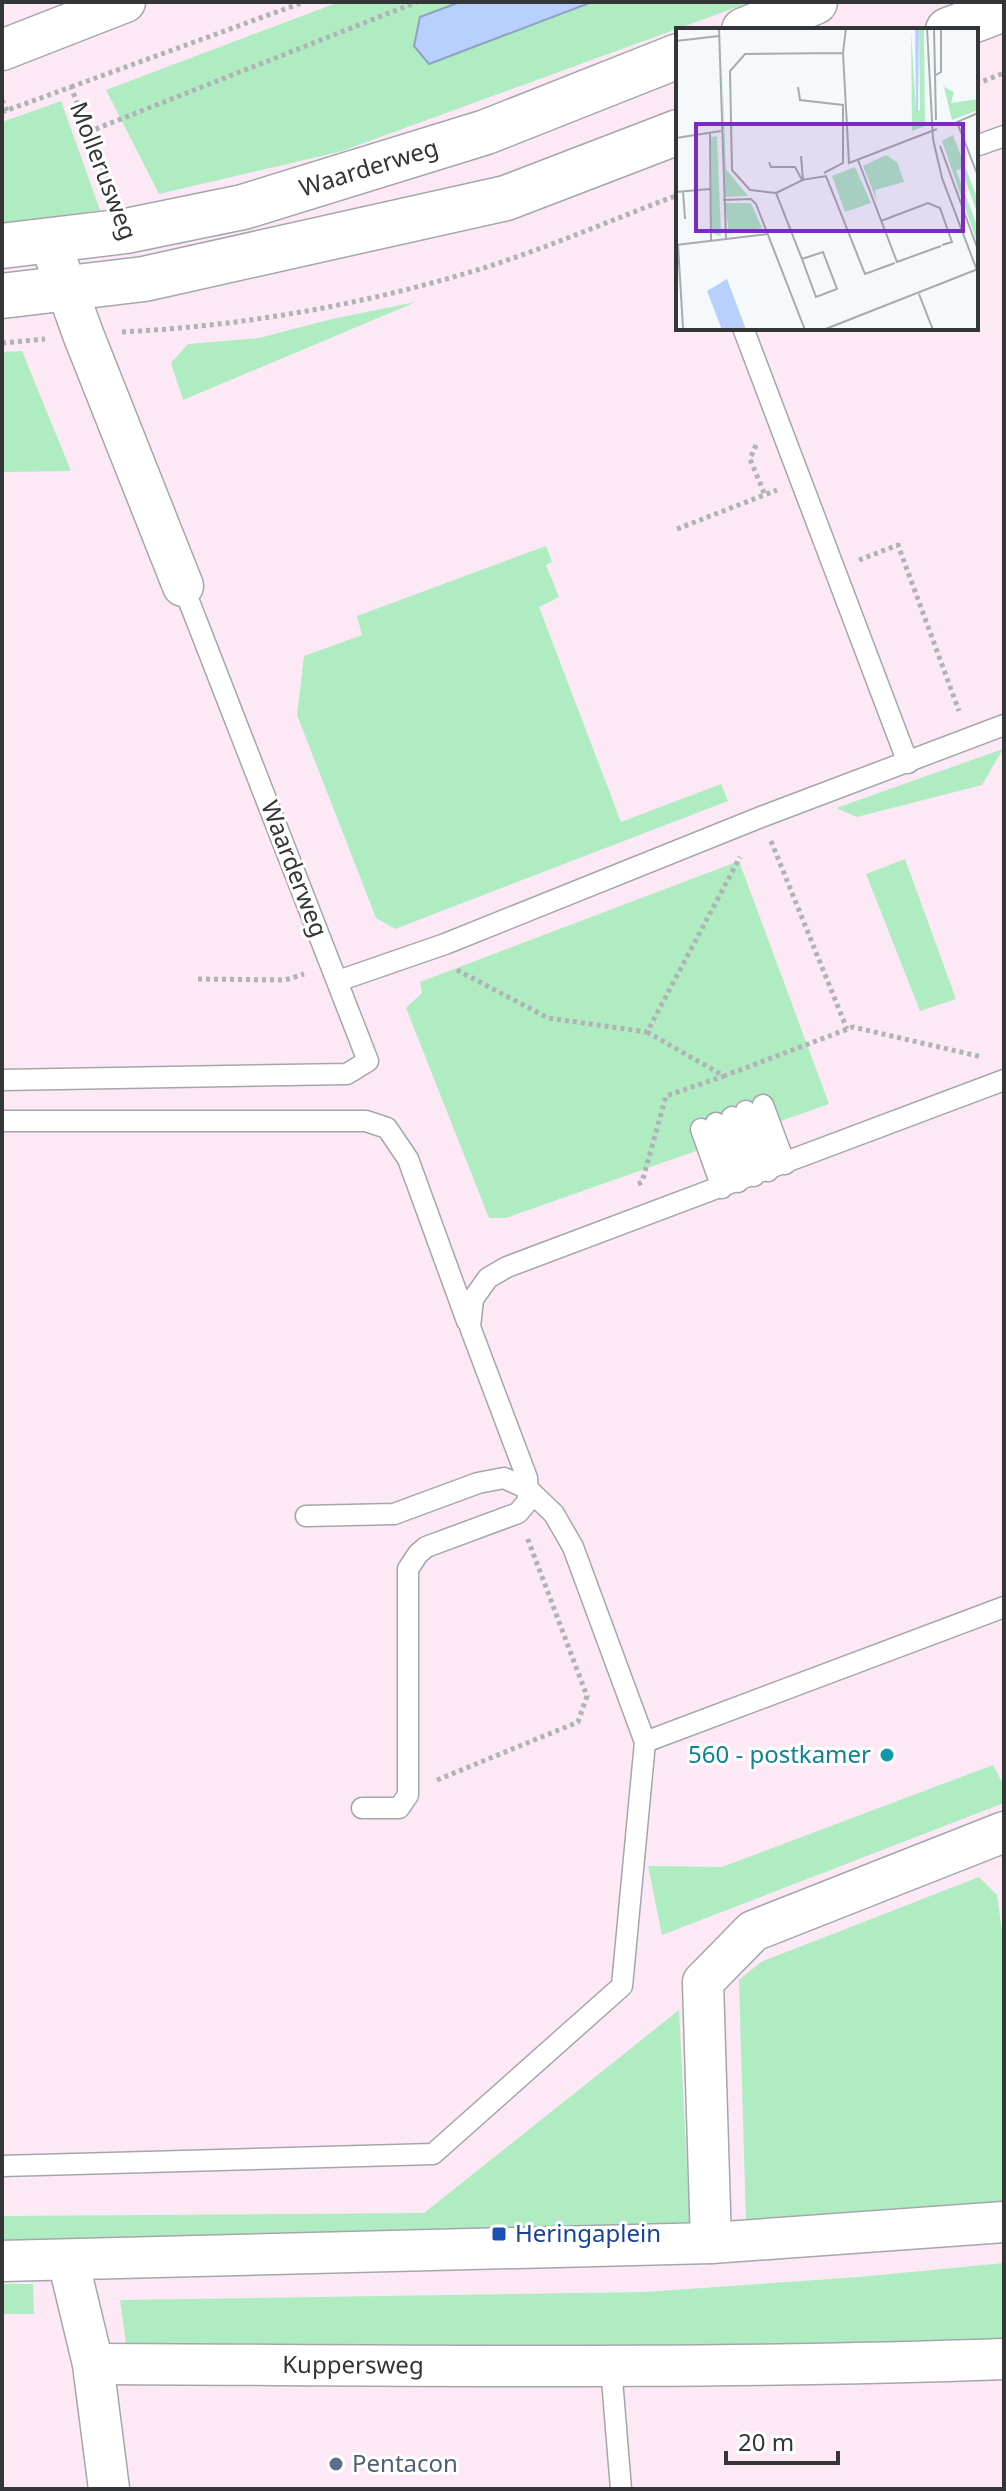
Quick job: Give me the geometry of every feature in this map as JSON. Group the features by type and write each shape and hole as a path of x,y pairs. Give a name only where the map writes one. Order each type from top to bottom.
{"main road":[{"path":"749,28 815,2"},
{"path":"953,28 1004,9"},
{"name":"Waarderweg","path":"2,246 126,231 243,207 486,132 676,57"},
{"path":"2,296 144,279 506,198 676,133"}],"street":[{"path":"2,50 125,2"},
{"name":"Waarderweg","path":"50,242 183,586"},
{"path":"711,2243 703,1982 753,1931 1004,1832"},
{"path":"2,2261 711,2243 1004,2222"},
{"path":"68,2260 93,2364 109,2489"},
{"name":"Kuppersweg","path":"93,2364 611,2367 1004,2359"}],"lane":[{"path":"978,145 1004,136"},
{"path":"744,330 908,763"},
{"name":"Waarderweg","path":"2,1080 347,1074 368,1061 183,586"},
{"path":"338,981 445,944 761,817 1004,725"},
{"path":"470,1327 473,1299 488,1278 507,1267 1004,1080"},
{"path":"732,1117 753,1176"},
{"path":"732,1117 753,1176"},
{"path":"732,1117 753,1176"},
{"path":"2,1121 366,1121 387,1128 408,1159 527,1478 528,1501 518,1513 426,1547 408,1569 408,1795 399,1808 362,1808"},
{"path":"2,2166 433,2154 622,1986 645,1742 573,1547 554,1514 528,1489 504,1478 478,1483 394,1514 306,1516"},
{"path":"645,1742 1004,1607"},
{"path":"611,2367 621,2489"}],"path":[{"path":"71,87 304,2"},
{"path":"88,132 417,2"},
{"path":"978,83 1004,73"},
{"name":"Mollerusweg","path":"2,100 4,112 71,87 126,231"},
{"path":"2,343 83,334 164,330 287,315 386,295 479,270 676,196"},
{"path":"144,279 164,330"},
{"path":"677,529 801,480"},
{"path":"848,564 898,545 962,719"},
{"path":"761,817 847,1029"},
{"path":"647,1032 761,817"},
{"path":"445,944 458,972 548,1018 647,1032 724,1076"},
{"path":"627,1188 642,1182 666,1096 847,1029 853,1027 982,1057 993,1053"},
{"path":"432,1782 578,1722 587,1696 518,1513"}],"shaded area":[{"path":"2,2 1004,2 1004,2489 2,2489"}],"green space":[{"path":"339,2 460,2 420,17 429,64 592,2 751,2 339,152 159,194 106,90"},
{"path":"61,101 100,210 2,224 2,122"},
{"path":"416,302 183,400 171,363 188,344 259,338"},
{"path":"22,351 71,471 2,472 2,352"},
{"path":"546,546 552,562 546,565 559,597 539,607 621,822 721,784 728,801 395,929 376,918 297,715 304,656 362,635 357,616"},
{"path":"1003,749 982,785 857,817 836,808"},
{"path":"905,859 956,999 920,1011 866,874"},
{"path":"739,861 829,1104 506,1218 489,1218 406,1008 422,993 420,982"},
{"path":"993,1765 1004,1786 1004,1803 662,1935 648,1866 722,1867"},
{"path":"979,1877 997,1895 1004,1946 1004,2206 746,2225 739,1980 761,1962"},
{"path":"679,2010 690,2226 2,2246 2,2216 424,2213"},
{"path":"1004,2263 1004,2349 127,2351 120,2300 645,2292"},
{"path":"2,2284 33,2284 34,2314 2,2314"}],"water":[{"path":"460,2 592,2 429,64 414,46 420,17"}],"place":[{"name":"560 - postkamer","path":"887,1755"},
{"name":"Heringaplein","path":"499,2234"},
{"name":"Pentacon","path":"336,2464"}]}
